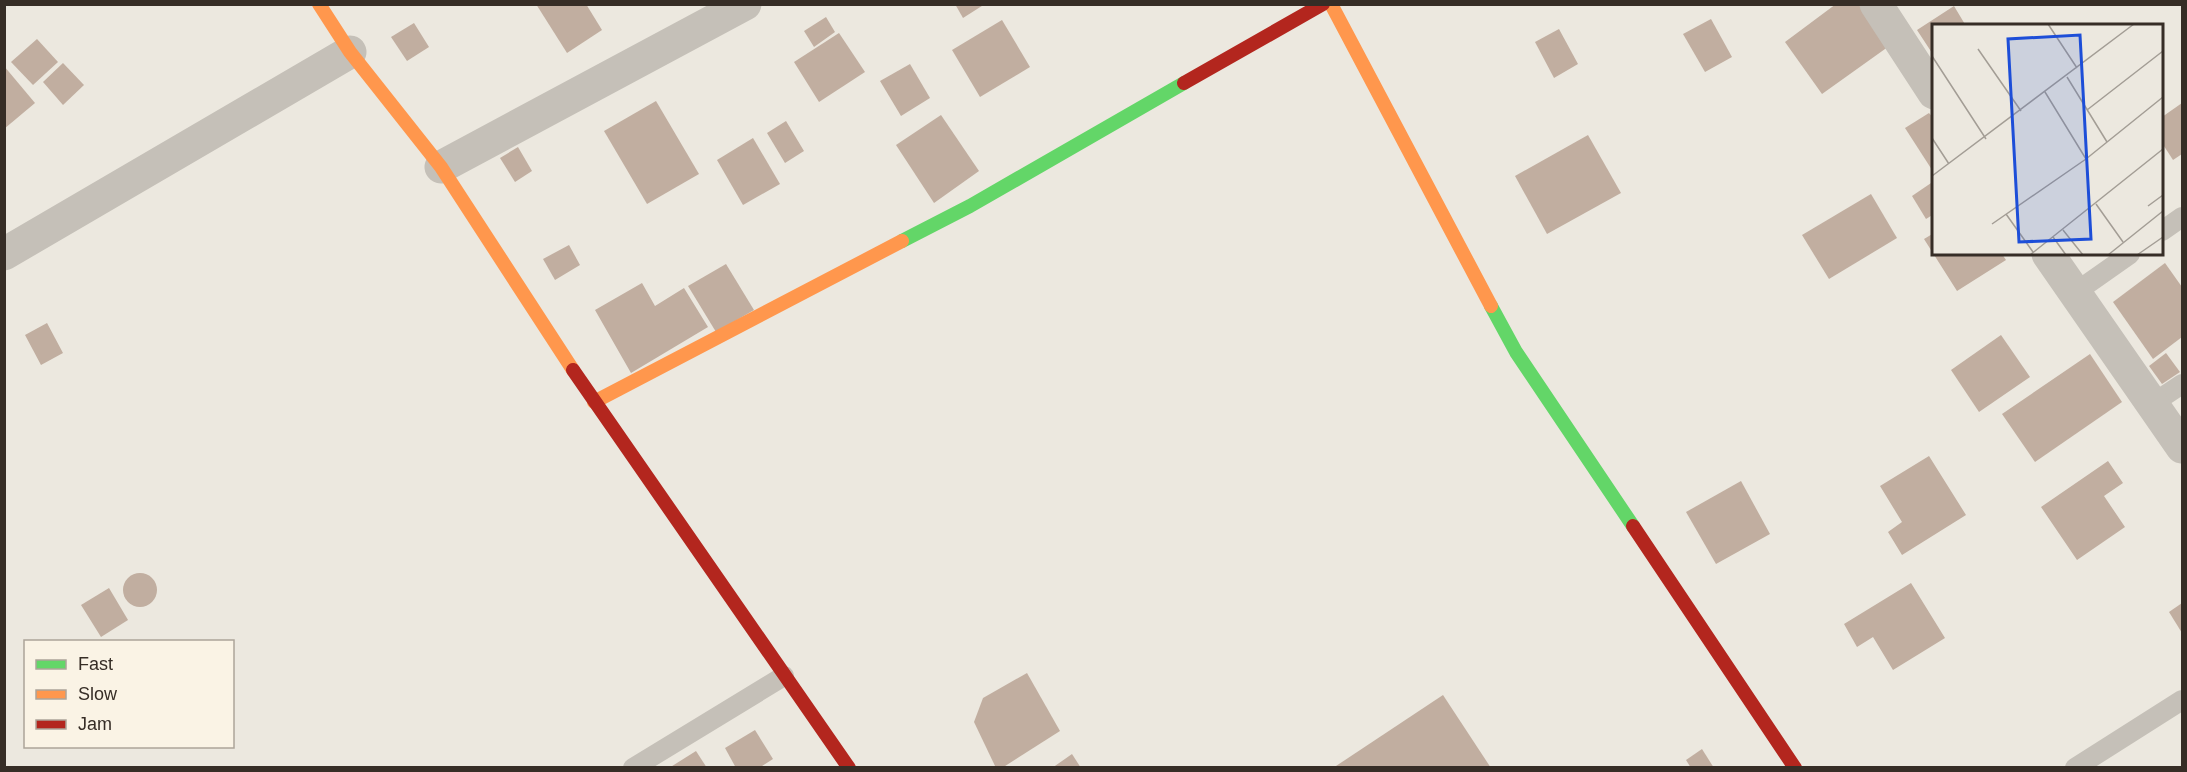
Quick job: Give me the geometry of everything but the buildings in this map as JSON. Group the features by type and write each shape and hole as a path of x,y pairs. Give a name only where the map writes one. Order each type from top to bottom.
{"street":[{"path":"319,4 350,52 441,167 594,402 849,768"},
{"path":"441,167 745,4"},
{"path":"594,402 969,206 1323,4"},
{"path":"1331,4 1516,352 1796,768"},
{"path":"1876,4 1932,90"},
{"path":"4,254 350,52"},
{"path":"2049,255 2182,447"}],"lane":[{"path":"2163,230 2182,217"},
{"path":"2076,292 2129,255"},
{"path":"2152,404 2182,384"},
{"path":"633,768 784,676"},
{"path":"2075,768 2182,700"}],"traffic: fast":[{"path":"902,241 970,206 1184,83"},
{"path":"1491,306 1516,352 1633,526"}],"traffic: slow":[{"path":"319,4 350,52 441,167 573,370"},
{"path":"1331,4 1491,306"},
{"path":"594,402 902,241"}],"traffic: jam":[{"path":"1184,83 1323,4"},
{"path":"573,370 849,768"},
{"path":"1633,526 1795,768"}]}
